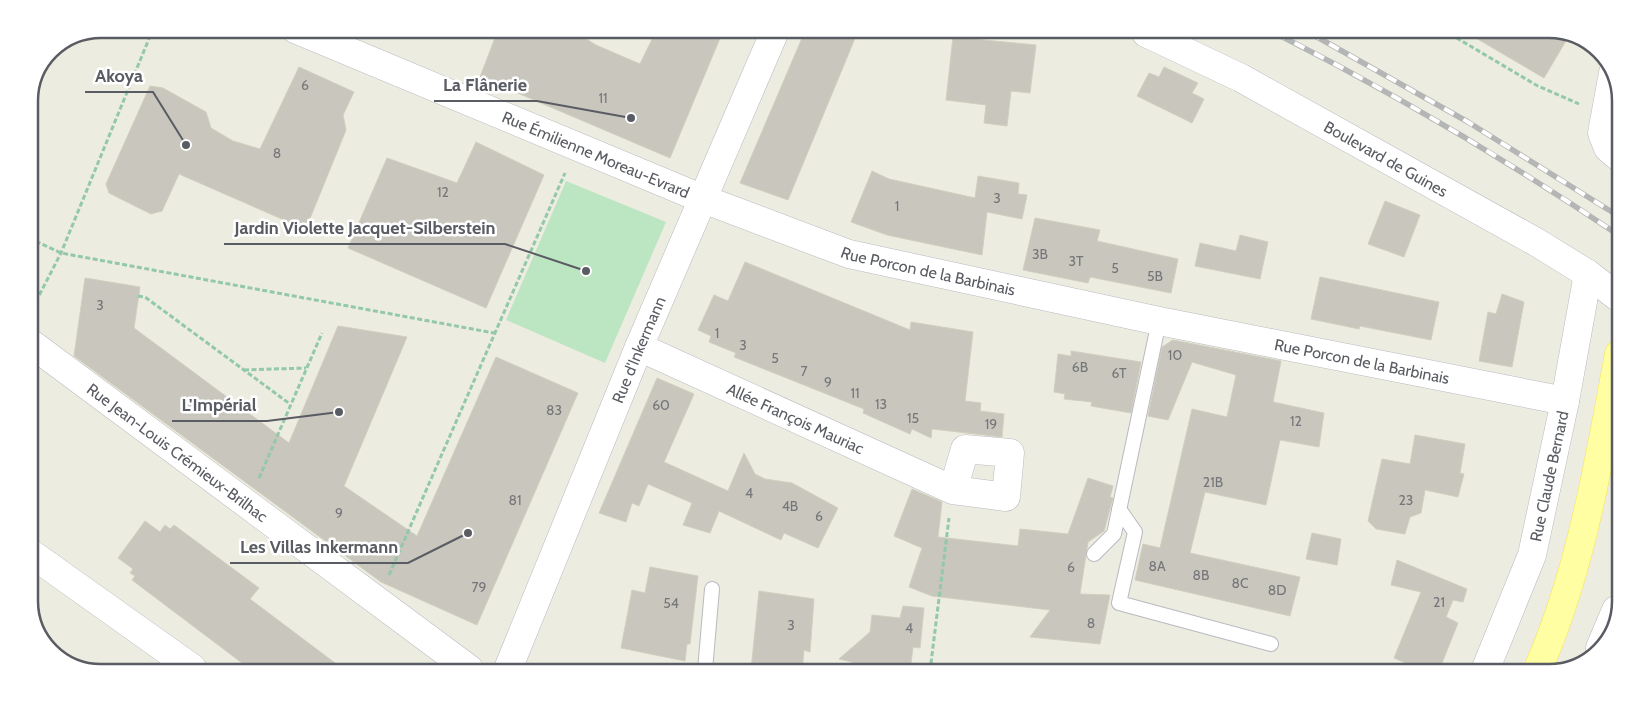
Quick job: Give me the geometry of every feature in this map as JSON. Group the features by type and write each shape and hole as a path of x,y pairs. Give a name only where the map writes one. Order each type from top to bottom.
{"main road":[{"path":"1539,664 1573,574 1612,392"}],"street":[{"name":"Rue Émilienne Moreau-Evrard","path":"312,37 702,199"},
{"name":"Rue d'Inkermann","path":"510,664 639,347 773,37"},
{"name":"Boulevard de Guines","path":"1156,37 1241,78 1536,242 1604,286"},
{"path":"1610,86 1602,133 1604,141 1612,150"},
{"name":"Rue Porcon de la Barbinais","path":"702,199 849,254 1159,321 1565,401"},
{"name":"Rue Claude Bernard","path":"1488,664 1532,555 1565,401 1604,286"},
{"name":"Allée François Mauriac","path":"639,347 953,490"},
{"name":"Rue Jean-Louis Crémieux-Brilhac","path":"38,349 462,664"},
{"path":"38,558 186,664"}],"lane":[{"path":"1094,554 1114,534 1159,321"},
{"path":"1120,509 1135,532 1120,603 1271,644"},
{"path":"706,664 712,589"}],"path":[{"path":"38,298 61,253 150,37"},
{"path":"1455,37 1536,84 1604,116"},
{"path":"378,601 576,146"},
{"path":"38,242 61,253 494,333"},
{"path":"138,296 145,297 290,404"},
{"path":"248,504 322,333"},
{"path":"244,370 306,368"},
{"path":"931,664 953,490"}],"green space":[{"path":"566,181 666,222 605,363 506,320"}],"building":[{"path":"495,37 583,37 596,45 640,64 653,37 720,37 670,158 480,77"},
{"path":"802,37 856,37 788,200 740,183"},
{"path":"953,37 1036,45 1030,93 1011,91 1007,126 984,123 986,105 946,100"},
{"path":"1474,37 1550,37 1566,40 1544,78"},
{"path":"299,67 354,92 343,115 346,130 309,221 300,227 179,174 162,211 151,214 109,193 106,184 150,86 163,88 206,112 211,128 233,141 260,149"},
{"path":"1164,67 1198,83 1192,93 1204,99 1192,123 1137,96 1149,73 1159,77"},
{"path":"476,142 544,175 486,308 348,248 387,158 457,183"},
{"path":"872,171 889,179 975,198 978,176 1019,183 1018,194 1027,195 1022,219 987,212 982,255 887,235 851,222"},
{"path":"1385,201 1420,215 1404,257 1368,244"},
{"path":"1035,218 1100,230 1097,241 1178,259 1171,293 1090,277 1088,283 1023,270"},
{"path":"1240,235 1268,242 1260,279 1195,266 1200,243 1236,251"},
{"path":"745,262 910,330 911,322 973,332 965,401 981,403 980,411 1004,414 1002,437 932,429 931,438 912,429 910,434 863,413 864,409 734,357 736,353 709,342 711,336 698,330 714,295 728,301"},
{"path":"1320,277 1439,302 1431,340 1360,326 1359,329 1311,319"},
{"path":"85,278 140,287 134,328 289,443 338,326 407,337 344,486 417,536 496,357 578,393 477,625 381,582 74,356"},
{"path":"1502,294 1524,302 1512,367 1479,361 1488,312 1496,314"},
{"path":"1173,340 1281,361 1273,402 1324,413 1319,447 1280,440 1266,505 1205,492 1190,553 1300,577 1290,616 1135,580 1143,544 1160,548 1192,409 1227,417 1236,375 1192,362 1168,420 1148,416 1162,347"},
{"path":"1071,351 1141,362 1131,413 1091,406 1092,402 1064,399 1065,394 1054,392 1058,354 1071,356"},
{"path":"657,378 694,394 664,462 728,491 744,453 755,474 765,479 792,483 838,508 818,548 784,533 781,540 719,511 710,533 683,525 692,503 648,484 639,506 632,503 626,522 599,513"},
{"path":"1415,435 1465,444 1460,473 1464,474 1458,497 1425,490 1421,513 1410,517 1405,534 1376,529 1368,521 1382,459 1410,464"},
{"path":"1088,478 1113,486 1110,497 1113,498 1104,531 1088,542 1080,594 1110,595 1100,644 1030,637 1050,610 932,596 909,587 922,548 894,536 912,489 942,502 938,537 1018,546 1020,529 1068,534"},
{"path":"145,521 160,532 165,525 170,529 174,525 259,588 250,599 336,664 243,664 132,580 135,576 130,573 133,569 118,558"},
{"path":"1312,533 1341,539 1337,565 1306,559"},
{"path":"1397,560 1467,589 1463,602 1453,600 1446,617 1458,623 1442,664 1408,664 1394,658 1421,592 1391,585"},
{"path":"650,567 698,576 690,644 687,644 685,661 621,648 632,590 645,593"},
{"path":"759,591 814,599 810,652 804,650 803,664 752,664"},
{"path":"903,606 924,608 920,648 913,647 911,664 852,664 852,662 839,659 870,632 872,615 900,618"}],"railway":[{"path":"1283,37 1451,129 1612,231"},
{"path":"1317,37 1468,122 1612,212"}],"place":[{"name":"La Flânerie","path":"631,118"},
{"name":"Akoya","path":"186,145"},
{"name":"Jardin Violette Jacquet-Silberstein","path":"586,271"},
{"name":"L'Impérial","path":"339,412"},
{"name":"Les Villas Inkermann","path":"468,533"}]}
